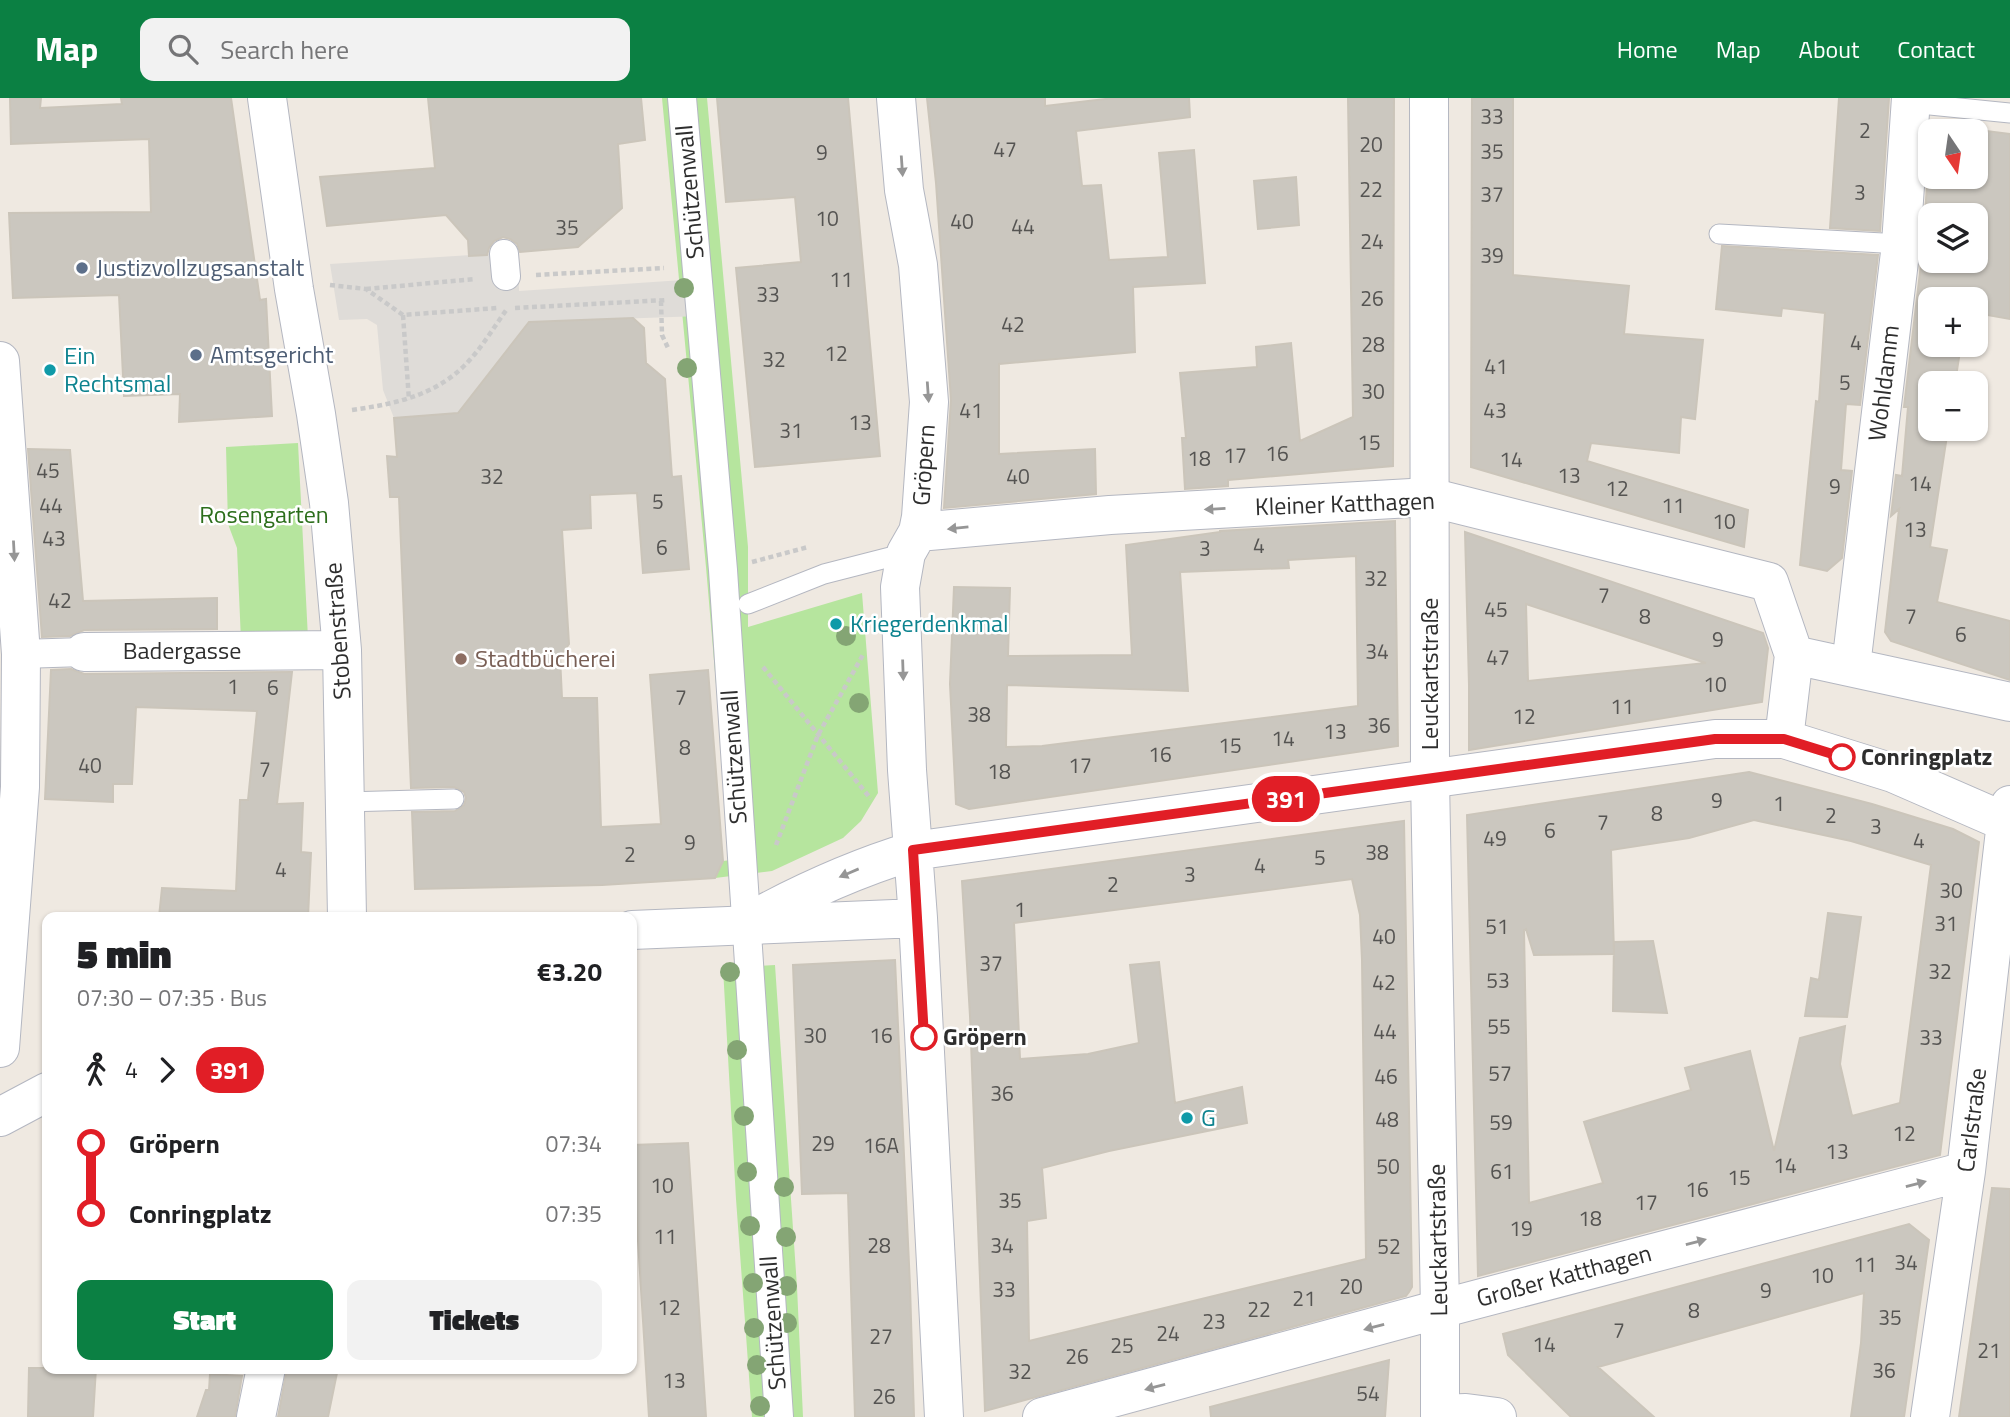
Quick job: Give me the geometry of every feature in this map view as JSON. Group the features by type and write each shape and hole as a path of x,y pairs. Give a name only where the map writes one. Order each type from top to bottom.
{"street":[{"name":"Stobenstraße","path":"267,98 294,289 329,503 342,650 347,912"},
{"name":"Schützenwall","path":"682,98 699,299 737,612 744,924 779,1417"},
{"name":"Gröpern","path":"896,98 904,190 918,265 929,402 912,543 900,587 944,1417"},
{"name":"Leuckartstraße","path":"1429,98 1430,779 1440,1415"},
{"name":"Wohldamm","path":"1851,666 1901,244 1911,101"},
{"path":"0,360 20,787 0,1048"},
{"name":"Kleiner Katthagen","path":"912,543 1110,515 1429,496 1769,582 1794,655"},
{"name":"Badergasse","path":"13,636 84,652 342,650"},
{"path":"1784,739 1794,655 2010,702"},
{"path":"744,924 798,895 868,865 913,850 1715,739 1784,739 1893,774 2009,817"},
{"name":"Carlstraße","path":"1930,1417 1966,1171 2009,817"},
{"path":"825,921 875,891 913,850"},
{"path":"637,930 918,918"},
{"path":"0,1117 42,1095"},
{"name":"Großer Katthagen","path":"1042,1417 1440,1308 1966,1171"},
{"path":"256,1417 264,1374"},
{"path":"1440,1415 1466,1413 1497,1417"}],"lane":[{"path":"1911,101 2010,113"},
{"path":"1719,234 1901,244"},
{"path":"737,612 824,574 912,543"},
{"path":"345,802 454,799"}],"path":[{"path":"294,289 331,285 366,289 505,265 696,266"},
{"path":"366,289 403,315 509,307 528,309 699,299"},
{"path":"316,414 409,400 448,380 467,364 509,307"},
{"path":"403,315 409,400"},
{"path":"737,612 818,735 871,799"},
{"path":"774,848 818,735 868,644"}],"green space":[{"path":"662,98 707,98 748,547 748,627 862,593 878,793 861,821 843,838 772,871 715,878 723,861 731,860"},
{"name":"Rosengarten","path":"298,443 308,638 241,641 237,548 228,524 226,447"},
{"path":"775,965 803,1417 752,1417 736,1199 723,968"}],"shaded area":[{"path":"518,252 519,291 698,279 701,316 529,322 458,413 394,418 383,390 377,325 367,319 339,320 330,264"}],"building":[{"path":"10,98 41,98 40,108 122,104 121,98 231,98 260,300 266,299 272,416 179,422 180,394 124,396 119,295 13,298 9,213 151,212 149,139 11,144"},
{"path":"428,98 641,98 645,140 618,144 622,208 578,247 520,252 517,244 503,237 494,241 487,255 469,256 468,240 446,215 327,226 320,177 435,168"},
{"path":"717,98 848,98 880,456 755,467 736,268 801,262 795,197 726,202"},
{"path":"927,98 1045,98 1045,106 1114,98 1189,98 1190,117 1076,131 1082,186 1101,185 1109,260 1168,257 1159,153 1194,150 1205,283 1133,287 1135,352 999,364 999,454 1095,449 1096,494 944,508 951,400 936,183"},
{"path":"1348,98 1394,98 1393,466 1228,480 1228,486 1185,489 1182,438 1186,438 1180,373 1257,367 1256,347 1291,343 1300,441 1353,417"},
{"path":"1472,98 1513,98 1513,275 1629,286 1624,334 1703,340 1695,419 1681,417 1679,453 1591,443 1587,461 1748,510 1744,547 1471,467"},
{"path":"1839,98 1889,98 1880,231 1830,228"},
{"path":"1988,131 2010,134 2010,319 1988,315 1988,287 1918,287 1920,273 1988,273 1988,203 1926,203 1927,189 1988,189"},
{"path":"1296,177 1299,225 1258,229 1254,181"},
{"path":"1722,246 1878,255 1860,405 1846,404 1841,470 1852,471 1842,558 1827,571 1800,565 1816,401 1819,402 1825,313 1782,308 1781,316 1716,309"},
{"path":"1918,289 1918,357 1959,357 1957,371 1918,371 1918,441 1946,441 1930,547 1947,550 1937,602 2010,621 2010,680 1891,641 1885,632 1899,509 1891,516 1896,475 1902,476 1908,407 1904,407"},
{"path":"633,318 644,328 646,363 665,379 672,477 681,476 689,569 643,573 637,493 590,495 591,528 562,530 569,644 560,657 562,698 597,698 601,827 661,824 650,675 708,670 723,861 715,878 602,885 415,889 412,812 455,811 464,805 466,798 464,792 454,787 411,788 399,497 390,497 387,456 397,457 394,418 458,413 529,322"},
{"path":"28,449 70,450 83,601 217,598 217,629 84,630 70,636 42,637"},
{"path":"1395,521 1398,746 969,809 956,804 950,684 954,587 1010,588 1008,656 1132,655 1126,545 1220,531","holes":["1356,556 1358,706 1042,746 1006,747 1007,685 1188,691 1180,572 1289,568 1288,560"]},
{"path":"1465,532 1763,633 1768,648 1762,702 1469,750","holes":["1526,604 1706,663 1528,681"]},
{"path":"71,669 84,674 292,672 277,804 303,803 301,852 311,853 308,912 160,912 162,888 236,891 240,800 248,800 257,711 136,707 132,784 113,784 113,802 45,799 51,670"},
{"path":"1749,772 1872,804 1953,829 1979,842 1940,1155 1478,1276 1467,815","holes":["1754,820 1851,841 1931,865 1900,1103 1852,1116 1840,1064 1845,1026 1800,1038 1774,1151 1750,1051 1685,1068 1691,1090 1584,1122 1603,1183 1529,1203 1524,930 1526,929 1534,955 1614,954 1611,850 1689,838"]},
{"path":"1404,821 1412,1287 1406,1296 985,1411 970,1016 962,881","holes":["1352,879 1360,915 1366,1259 1029,1341 1027,1221 1046,1218 1042,1168 1109,1151 1247,1123 1242,1087 1175,1103 1159,962 1130,965 1139,1043 1088,1054 1020,1059 1014,923"]},
{"path":"1828,913 1861,917 1847,1017 1805,1016 1811,978 1819,980"},
{"path":"1653,941 1667,1013 1613,1011 1614,942"},
{"path":"895,960 914,1417 855,1417 848,1193 802,1194 793,965"},
{"path":"688,1143 706,1417 649,1417 637,1225 637,1145"},
{"path":"1992,1188 2010,1189 2010,1417 1959,1417"},
{"path":"1909,1224 1929,1240 1904,1417 1851,1417 1861,1343 1864,1293 1598,1367 1654,1417 1571,1417 1508,1355 1503,1334"},
{"path":"1389,1360 1385,1417 1211,1417 1210,1407"},
{"path":"29,1368 42,1368 42,1374 96,1374 93,1417 28,1417"},
{"path":"210,1374 242,1376 235,1417 197,1417 206,1390 209,1390"},
{"path":"286,1374 337,1374 328,1417 278,1417"}],"bus line":[{"name":"391","path":"924,1037 913,850 1715,739 1784,739 1842,757"}],"place":[{"name":"Justizvollzugsanstalt","path":"82,268"},
{"name":"Amtsgericht","path":"196,355"},
{"name":"Ein Rechtsmal","path":"50,370"},
{"name":"Kriegerdenkmal","path":"836,624"},
{"name":"Stadtbücherei","path":"461,659"},
{"name":"Conringplatz","path":"1842,757"},
{"name":"Gröpern","path":"924,1037"},
{"name":"G","path":"1187,1118"}]}
